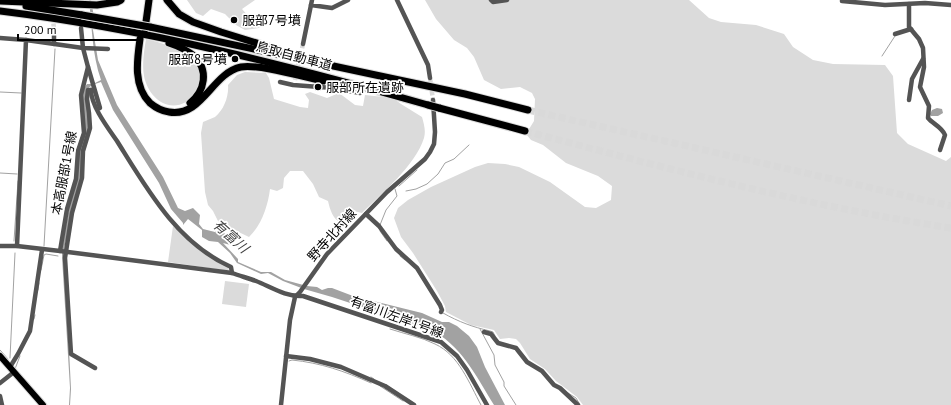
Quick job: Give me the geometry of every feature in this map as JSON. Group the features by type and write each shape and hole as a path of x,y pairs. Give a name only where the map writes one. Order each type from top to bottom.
{"highway":[{"path":"0,1 80,2 104,5 121,0"},
{"path":"145,0 145,33 137,68 142,92 147,100 155,107 171,112 183,111 194,106 221,78 233,69 243,67 262,68 386,93"},
{"path":"0,11 82,26 105,27 129,32 177,46 188,51 198,60 203,71 203,87 195,99 188,105 181,107 165,107 155,102 150,97 144,84 141,58 145,33 148,0"},
{"path":"167,0 179,14 193,22 252,42 307,56 321,64"},
{"path":"0,4 82,14 145,33"},
{"path":"129,32 145,33"},
{"name":"鳥取自動車道","path":"145,33 321,64 465,94 528,110"},
{"name":"鳥取自動車道","path":"145,33 229,52 430,103 439,108 525,131"}],"main road":[{"path":"0,356 42,405"}],"street":[{"path":"304,44 312,2 332,8 348,0"},
{"path":"397,0 428,65 430,78"},
{"path":"491,0 493,2 507,0"},
{"path":"842,1 885,5 942,3 951,5"},
{"path":"909,4 909,27 921,41 924,59 920,90 929,106 928,118 944,132 944,140 940,150"},
{"name":"本高服部1号線","path":"63,252 68,209 76,179 78,151 84,133 81,95 88,67 83,48 82,26"},
{"path":"895,34 911,29"},
{"path":"54,31 54,44"},
{"path":"0,38 83,48 108,49"},
{"path":"17,246 26,40"},
{"path":"909,100 912,79 924,59"},
{"path":"0,246 17,246 232,273 231,267 219,261 199,247 182,232 161,209 103,120 93,90 88,67"},
{"path":"293,85 294,80"},
{"path":"280,82 293,85 333,88 360,93"},
{"path":"93,90 88,90 87,99 90,128 83,151 82,178 63,252 70,354 95,368"},
{"name":"野寺北村線","path":"295,297 327,254 388,192 425,159 430,152 434,144 435,132 430,103"},
{"path":"366,214 379,226 396,249 417,268 440,305 442,310 441,312"},
{"path":"10,367 30,331 42,250"},
{"name":"有富川左岸1号線","path":"232,273 295,297 303,296 441,342 457,356 467,370 487,405"},
{"path":"281,405 290,320 295,297"},
{"path":"484,332 491,334 498,343 516,348 525,360 542,372 554,385 560,388 578,405"},
{"path":"286,356 310,359 341,367 385,386 414,405"},
{"path":"0,383 14,372"},
{"path":"0,396 2,405"}],"shaded area":[{"path":"89,0 91,0 94,17 93,30 98,60 117,105 163,177 178,208 185,211 193,208 200,215 199,224 203,229 215,232 221,228 230,242 249,250 223,243 238,259 238,262 261,272 271,272 285,280 317,287 322,290 332,288 353,296 422,313 442,322 449,322 457,326 469,336 477,347 485,367 505,405 494,405 467,362 450,343 440,335 429,329 304,289 283,281 268,273 261,274 237,263 230,253 218,242 209,241 202,237 202,230 188,219 183,225 171,209 159,183 113,110 101,82 95,84 101,80 94,50"},
{"path":"187,0 255,0 242,9 249,17 259,19 263,24 259,28 245,30 236,25 225,14 211,9 203,16 196,13"},
{"path":"425,0 689,0 709,18 721,22 756,25 784,34 793,47 813,60 833,64 885,65 893,76 897,133 908,144 946,161 951,157 951,405 583,405 577,397 556,381 545,369 530,359 516,339 500,339 494,330 471,325 446,312 445,306 437,291 401,237 394,218 398,208 408,200 431,187 475,167 488,163 519,167 550,182 585,207 596,208 611,200 612,186 598,176 566,163 543,145 531,140 526,134 534,121 535,99 532,93 520,87 501,89 484,80 474,57 467,48 454,40 436,19"},
{"path":"146,39 178,49 192,58 197,64 200,71 199,89 186,102 179,105 165,104 159,101 149,90 143,71"},
{"path":"245,72 266,73 269,78 274,99 300,107 308,108 309,100 305,94 310,92 327,98 339,93 355,105 363,106 365,95 393,98 422,117 425,135 420,148 398,178 362,213 350,210 341,223 332,214 328,201 319,197 313,184 303,171 290,171 284,178 283,188 277,191 270,189 268,202 263,215 257,227 249,237 218,221 208,205 205,192 201,133 203,122 215,117 223,107 227,98 228,85 237,75"},
{"path":"87,84 91,84 91,86 87,89 89,129 64,249 71,389 69,405 70,388 62,247 79,152 84,134 83,95 84,88"},
{"path":"937,108 942,109 943,113 938,116 931,116 930,114 932,110"},
{"path":"173,226 201,250 228,267 229,271 168,262"},
{"path":"225,281 249,284 246,307 222,304"}],"waterway":[{"path":"882,56 895,36"},
{"path":"44,246 55,49"},
{"path":"0,92 21,93"},
{"path":"406,191 416,189 427,184 438,174 445,163 454,159 469,145"},
{"path":"399,186 417,170"},
{"path":"0,173 17,174"},
{"path":"14,241 18,181"},
{"path":"380,225 386,210 397,196 395,189"},
{"path":"380,231 387,241"},
{"path":"10,358 15,253"},
{"path":"41,270 44,255 58,256"},
{"path":"400,256 405,260"},
{"path":"38,290 39,283"},
{"path":"443,313 466,324 493,332 495,336"},
{"path":"34,319 35,315"},
{"path":"390,329 424,339 435,344 451,355 468,379 481,405"},
{"path":"480,329 494,355 495,365 504,382 504,386 516,405"},
{"path":"0,350 8,359"},
{"path":"15,369 20,356"},
{"path":"289,361 303,361 323,365 371,383"},
{"path":"24,378 47,405"},
{"path":"380,386 403,401"},
{"path":"568,393 576,398 579,403"}],"tunnel":[{"path":"53,17 54,31"},
{"path":"295,80 303,44"},
{"path":"430,78 433,100"},
{"path":"528,110 951,206"},
{"path":"525,131 736,185 843,209 951,228"}],"place":[{"name":"服部7号墳","path":"234,20"},
{"name":"服部8号墳","path":"235,59"},
{"name":"服部所在遺跡","path":"318,87"}],"water label":[{"name":"有富川","path":"231,236"}]}
